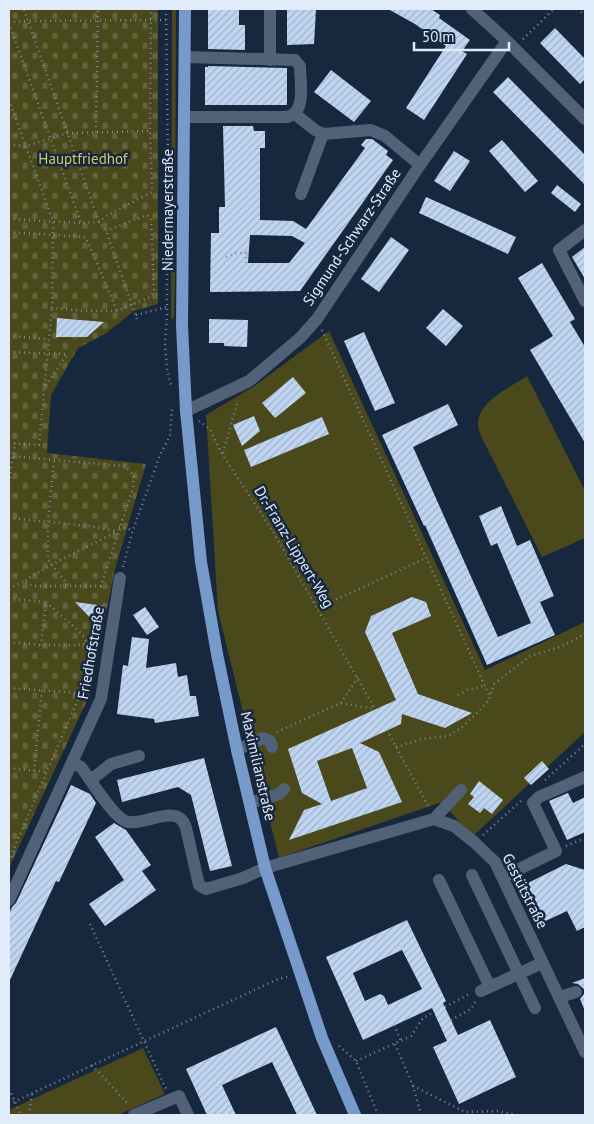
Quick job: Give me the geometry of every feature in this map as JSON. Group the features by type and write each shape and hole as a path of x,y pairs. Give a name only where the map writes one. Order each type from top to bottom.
{"main road":[{"name":"Niedermayerstraße","path":"185,9 182,325 186,411"},
{"name":"Maximilianstraße","path":"186,411 201,562 236,750 265,868 322,1038 354,1115"}],"street":[{"path":"270,9 270,60"},
{"path":"472,9 511,44 585,118"},
{"name":"Sigmund-Schwarz-Straße","path":"186,411 249,381 300,338 317,319 420,165 511,44"},
{"path":"185,117 287,117 295,114 300,103 300,64 295,60 186,57"},
{"path":"295,114 323,134 371,130 386,136 420,165"},
{"path":"301,194 323,134"},
{"path":"585,230 559,250 585,301"},
{"name":"Friedhofstraße","path":"9,900 101,699 120,578"},
{"path":"236,750 268,743"},
{"path":"91,780 111,764 139,756"},
{"path":"72,763 82,767 117,815 126,822 138,822 172,815 181,818 184,821 201,888 211,888 243,878 265,868 434,819 461,790"},
{"path":"503,877 556,851 533,803 540,797 585,776"},
{"path":"250,803 279,794 284,789"},
{"name":"Gestütstraße","path":"434,819 454,826 495,862 585,1052"},
{"path":"472,875 535,1008"},
{"path":"439,880 486,989 542,963"},
{"path":"560,997 576,992"},
{"path":"135,1115 179,1096 188,1115"}],"path":[{"path":"24,9 99,222 106,231 136,317 166,307"},
{"path":"96,132 98,9"},
{"path":"9,218 81,223 99,222 106,216 152,192 150,131 151,9"},
{"path":"166,9 168,162 165,342 172,390"},
{"path":"511,44 554,9"},
{"path":"576,9 585,15"},
{"path":"81,223 9,22 166,20"},
{"path":"9,100 53,221 52,308 39,445 9,443"},
{"path":"9,146 26,146 68,133 150,131"},
{"path":"52,308 117,311 150,298 154,291 151,219 147,215 106,231"},
{"path":"9,232 85,238 117,311"},
{"path":"226,257 236,253 246,253 246,263"},
{"path":"317,319 490,697"},
{"path":"9,336 49,339"},
{"path":"9,352 67,354 44,389"},
{"path":"222,454 237,401 249,381"},
{"path":"120,578 133,530 160,455 170,436 172,401"},
{"name":"Dr.-Franz-Lippert-Weg","path":"210,429 222,454 272,530 375,709 341,703"},
{"path":"9,483 10,456 15,443"},
{"path":"10,456 124,466 134,475 133,488 101,586 32,586 24,581"},
{"path":"54,461 48,522 48,560 70,587"},
{"path":"9,518 118,531"},
{"path":"119,527 133,530"},
{"path":"9,589 118,531"},
{"path":"318,608 426,558"},
{"path":"9,599 46,602 82,634 88,645 86,671 80,693 9,860"},
{"path":"41,645 46,602"},
{"path":"396,747 422,739 448,736 461,728 478,712 490,697 494,684 530,656 560,647 585,634"},
{"path":"9,642 41,645 88,645"},
{"path":"268,743 341,703 358,677"},
{"path":"458,695 467,690 484,686"},
{"path":"9,688 80,693 101,699"},
{"path":"34,771 42,690"},
{"path":"387,730 434,819"},
{"path":"9,768 47,772"},
{"path":"556,851 585,838"},
{"path":"90,924 171,1099"},
{"path":"9,1104 276,980 300,972"},
{"path":"451,1020 471,1009 486,989"},
{"path":"445,1007 460,999"},
{"path":"356,1062 411,1036 423,1018 434,1012"},
{"path":"394,1026 401,1041"},
{"path":"322,1038 343,1048 356,1062 378,1115"},
{"path":"395,1044 413,1086 420,1115"},
{"path":"92,1065 135,1115"},
{"path":"413,1086 465,1112 497,1111 516,1115"},
{"path":"9,1089 21,1115"},
{"path":"29,1115 32,1093"}],"green space":[{"name":"Hauptfriedhof","path":"9,9 158,9 158,304 134,311 105,334 78,348 51,395 47,453 146,464 115,569 89,696 9,868"},
{"path":"172,9 176,9 175,279 174,318 171,319"},
{"path":"329,331 485,670 585,622 585,732 472,837 442,802 279,858 218,611 206,415 253,387"},
{"path":"527,376 585,491 585,538 542,557 482,438 478,424 481,413 491,400"},
{"path":"143,1048 165,1094 118,1115 9,1115 9,1110"}],"building":[{"path":"208,9 239,9 239,25 245,25 245,50 208,49"},
{"path":"287,9 316,9 314,44 287,45"},
{"path":"388,9 431,9 440,15 439,18 470,40 462,51 467,54 424,120 406,108 446,46 415,24"},
{"path":"555,28 585,59 585,79 580,84 540,43"},
{"path":"205,67 287,68 287,105 205,105"},
{"path":"331,70 371,101 354,122 314,92"},
{"path":"508,77 585,155 585,185 493,92"},
{"path":"223,126 253,126 254,131 265,131 265,148 260,148 260,220 293,221 306,229 365,148 361,145 366,139 372,139 388,151 386,155 393,160 300,291 210,292 211,233 219,233 219,207 225,207","holes":["250,235 292,236 305,243 289,263 248,263"]},
{"path":"502,140 538,181 525,192 489,151"},
{"path":"454,151 470,161 450,191 434,181"},
{"path":"557,185 581,204 575,212 551,193"},
{"path":"426,197 516,237 508,254 419,213"},
{"path":"391,237 409,250 379,292 361,279"},
{"path":"585,247 585,279 572,257"},
{"path":"542,263 575,319 570,322 585,347 585,443 530,350 553,336 518,278"},
{"path":"443,309 463,326 446,346 426,328"},
{"path":"57,318 104,322 87,337 56,337"},
{"path":"209,319 248,320 247,347 224,346 224,343 209,343"},
{"path":"364,332 395,403 375,411 344,341"},
{"path":"293,377 306,393 275,418 262,403"},
{"path":"448,404 458,425 413,447 498,637 531,623 497,543 491,546 479,516 501,506 517,546 530,540 554,596 540,602 555,635 487,665 425,525 382,435"},
{"path":"254,416 260,431 242,446 233,425"},
{"path":"322,417 329,434 251,467 244,450"},
{"path":"412,597 426,602 431,616 392,633 418,694 472,713 445,728 402,714 401,724 360,743 379,752 402,802 289,840 304,810 322,804 302,793 288,749 396,700 365,632 371,616","holes":["352,748 367,788 331,801 317,761"]},
{"path":"75,602 105,606 100,628"},
{"path":"145,607 159,627 147,635 133,615"},
{"path":"132,637 149,639 146,668 176,663 178,677 187,675 190,696 196,696 199,716 155,723 154,719 117,714 123,665 128,666"},
{"path":"204,758 232,866 210,871 191,795 178,787 122,802 117,780"},
{"path":"542,761 549,769 531,785 524,778"},
{"path":"479,781 503,800 492,814 484,808 480,813 468,804 474,797 470,794"},
{"path":"71,785 90,794 96,803 59,882 56,881 9,982 9,914 16,903"},
{"path":"568,793 573,803 585,797 585,832 567,840 549,801"},
{"path":"114,823 126,830 151,865 142,871 156,890 105,926 89,904 124,880 95,837"},
{"path":"566,864 585,870 585,927 577,931 567,911 541,923 524,885"},
{"path":"407,920 446,1001 443,1003 458,1035 490,1020 516,1077 459,1104 433,1047 447,1041 432,1008 363,1040 326,957","holes":["402,950 422,989 388,1005 384,996 380,994 365,1001 353,973"]},
{"path":"585,978 585,1011 580,999 584,994 584,989 578,984 572,983"},
{"path":"276,1027 317,1115 297,1115 272,1062 222,1085 236,1115 207,1115 186,1069"}]}
